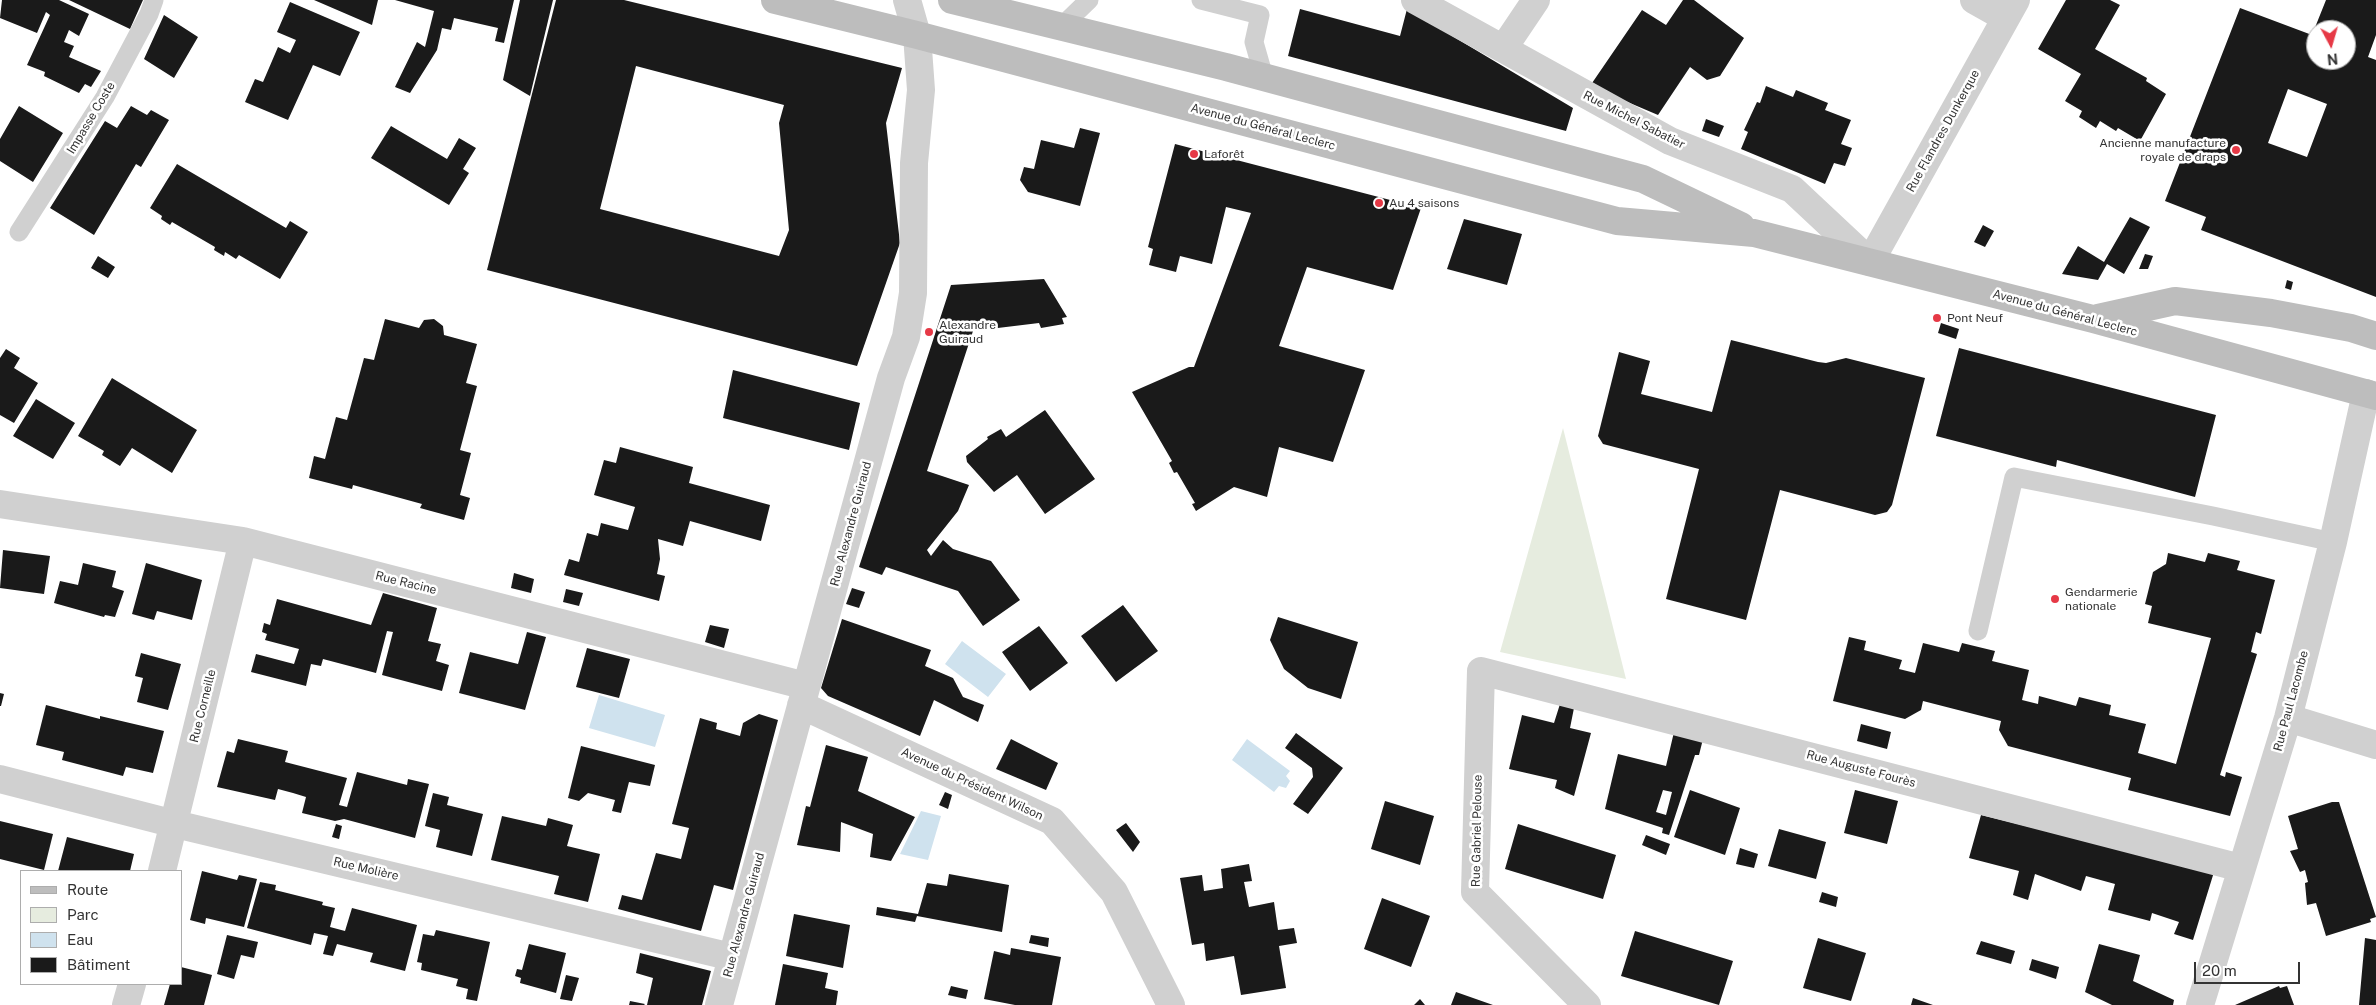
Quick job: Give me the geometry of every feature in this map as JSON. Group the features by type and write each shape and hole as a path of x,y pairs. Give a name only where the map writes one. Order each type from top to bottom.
{"main road":[{"name":"Avenue du Général Leclerc","path":"775,0 917,35 1617,221 1754,233 2094,319 2371,394"},
{"name":"Avenue du Général Leclerc","path":"952,0 1264,77 1643,178 1754,233"},
{"path":"2094,319 2175,301 2271,313 2364,332"}],"street":[{"name":"Rue Alexandre Guiraud","path":"719,1005 891,378 907,328 913,293 914,163 921,90 917,35 907,0"},
{"name":"Rue Michel Sabatier","path":"1415,0 1670,140 1792,189 1870,262"},
{"path":"1503,49 1536,0"},
{"path":"1974,0 2011,9"},
{"name":"Rue Flandres Dunkerque","path":"1870,262 2011,9"},
{"name":"Rue Paul Lacombe","path":"2200,1005 2288,718 2371,394"},
{"name":"Rue Racine","path":"0,504 243,541 804,695"},
{"name":"Rue Corneille","path":"162,870 243,541"},
{"name":"Rue Auguste Fourès","path":"1481,671 2242,868"},
{"name":"Rue Gabriel Pelouse","path":"1481,671 1475,892 1587,1005"},
{"name":"Avenue du Président Wilson","path":"804,695 1052,821 1114,892 1171,1005"},
{"path":"2288,718 2376,745"},
{"name":"Rue Molière","path":"0,779 175,824 732,957"},
{"path":"126,1005 132,985"}],"lane":[{"name":"Impasse Coste","path":"20,232 105,97 149,14 154,0"},
{"path":"1061,27 1089,0"},
{"path":"1201,0 1260,15 1254,42 1264,77"},
{"path":"1978,631 2014,478 2213,516 2333,542"}],"green space":[{"path":"1563,428 1626,679 1500,652"}],"water":[{"path":"962,641 1006,674 988,697 945,664"},
{"path":"599,695 665,715 655,747 589,728"},
{"path":"1247,739 1290,771 1286,776 1290,781 1286,788 1279,786 1274,792 1232,760"},
{"path":"921,811 941,816 928,860 900,854"}],"building":[{"path":"2,0 59,0 89,14 79,36 69,30 64,42 74,46 69,57 101,71 91,87 85,84 79,93 44,76 45,72 27,65 50,15 46,12 37,33 0,18"},
{"path":"69,0 143,0 130,29"},
{"path":"314,0 378,0 372,25"},
{"path":"395,0 514,0 504,43 495,41 498,28 454,18 451,30 442,28 437,50 410,93 395,87 417,42 425,47 434,11"},
{"path":"520,0 553,0 530,96 503,80"},
{"path":"556,0 624,0 902,68 886,123 900,243 857,366 487,270","holes":["636,66 784,105 779,123 789,230 779,256 600,209"]},
{"path":"1683,0 1694,0 1744,38 1720,76 1707,80 1690,67 1658,115 1590,86 1642,10 1666,25"},
{"path":"2066,0 2110,0 2120,5 2095,49 2147,78 2146,81 2166,94 2140,141 2118,128 2116,131 2100,121 2096,128 2079,117 2082,111 2065,101 2081,74 2038,49"},
{"name":"Ancienne manufacture royale de draps","path":"2326,0 2376,0 2376,35 2368,57 2376,60 2376,297 2201,230 2206,217 2165,201 2240,8 2306,33 2306,70 2356,70 2356,20 2318,20","holes":["2288,89 2327,104 2307,157 2268,143"]},
{"path":"290,2 360,32 340,76 313,65 288,120 245,102 255,79 263,82 278,47 290,53 296,40 277,32"},
{"path":"1300,9 1400,36 1407,9 1573,108 1566,131 1288,56"},
{"path":"164,15 198,37 174,78 144,59"},
{"path":"1766,86 1793,97 1796,90 1828,103 1825,110 1851,120 1841,144 1852,148 1845,166 1834,163 1825,184 1741,149 1748,132 1744,130 1757,102 1760,103"},
{"path":"19,106 63,133 33,182 0,161 0,139"},
{"path":"131,106 147,115 151,110 169,120 141,167 136,164 94,235 50,208 105,121 117,128"},
{"path":"1706,119 1724,126 1719,137 1702,131"},
{"path":"391,126 447,159 459,138 476,148 463,169 469,173 449,205 371,158"},
{"path":"1080,128 1100,133 1080,206 1028,192 1020,180 1024,167 1034,169 1041,140 1074,148"},
{"path":"1175,144 1421,208 1393,290 1307,267 1279,346 1365,370 1333,462 1279,447 1267,497 1234,487 1196,511 1192,504 1195,503 1177,472 1174,473 1169,463 1172,461 1132,392 1189,367 1194,367 1251,213 1226,207 1212,264 1180,256 1176,272 1149,265 1153,249 1148,247"},
{"path":"177,164 286,228 290,221 308,232 280,279 239,255 236,259 225,252 224,256 214,250 215,247 172,222 170,225 161,219 162,216 150,208"},
{"path":"2130,217 2150,227 2124,274 2107,264 2098,280 2062,274 2078,246 2104,262"},
{"path":"1464,219 1522,234 1507,285 1447,269"},
{"path":"1983,225 1994,231 1985,247 1974,242"},
{"path":"2145,254 2153,256 2148,269 2139,269"},
{"path":"98,256 115,267 108,278 91,268"},
{"path":"1044,279 1067,317 1062,318 1064,324 1041,328 1039,323 973,331 927,471 969,485 958,511 927,550 931,556 943,540 953,549 991,561 1020,600 983,626 958,591 886,567 882,575 859,567 951,285"},
{"path":"2287,280 2293,282 2291,290 2285,288"},
{"path":"385,319 419,328 424,320 434,319 443,326 444,335 477,344 466,383 477,386 460,450 471,453 460,495 470,498 464,520 420,508 422,504 353,485 352,489 309,478 314,456 325,459 336,417 347,420 364,358 374,360"},
{"path":"1941,323 1959,329 1956,339 1938,333"},
{"path":"1731,340 1818,362 1826,363 1846,358 1925,378 1892,505 1887,512 1875,515 1780,490 1746,620 1666,599 1699,469 1603,444 1598,436 1619,352 1650,361 1641,394 1712,412"},
{"path":"1959,348 2216,415 2195,497 2057,460 2056,467 1936,436"},
{"path":"6,349 20,358 14,368 38,383 14,423 0,415 0,358"},
{"path":"733,370 860,403 849,450 723,418"},
{"path":"112,378 197,430 172,473 132,448 120,466 102,455 104,451 78,436"},
{"path":"36,399 75,423 53,459 13,436"},
{"path":"1045,410 1095,479 1045,514 1017,475 994,492 967,462 966,456 988,439 987,437 1001,429 1006,437"},
{"path":"620,447 693,467 689,483 770,505 761,541 690,521 683,546 658,539 660,559 657,574 665,576 659,601 564,575 569,559 579,562 587,533 598,536 601,523 628,530 635,507 594,495 604,460 616,463"},
{"path":"3,550 50,556 44,594 0,588"},
{"path":"2168,553 2205,562 2208,553 2240,561 2237,570 2275,580 2261,634 2256,632 2251,652 2257,654 2220,775 2225,777 2226,772 2242,777 2230,816 2128,790 2131,778 2008,746 1999,730 2001,721 1923,701 1921,710 1905,719 1833,701 1849,637 1866,641 1864,650 1902,660 1899,669 1915,673 1923,643 1959,652 1962,643 1995,651 1992,661 2029,670 2022,700 2038,704 2039,696 2076,706 2079,697 2111,705 2109,715 2146,724 2138,753 2176,764 2211,638 2148,623 2152,606 2145,604 2153,572 2166,564"},
{"path":"83,563 116,571 112,587 124,591 115,617 105,615 104,617 54,603 60,581 78,585"},
{"path":"146,563 202,580 192,620 157,611 154,620 132,614"},
{"path":"514,573 534,579 531,593 511,588"},
{"path":"852,588 865,592 859,608 846,604"},
{"path":"566,589 583,593 579,606 563,602"},
{"path":"383,593 437,608 428,641 441,644 436,661 449,665 442,691 382,675 393,632 387,631 376,673 323,659 321,666 311,664 306,686 251,672 256,654 294,664 299,649 265,640 267,634 262,632 264,623 270,625 277,599 371,625"},
{"path":"1123,605 1158,651 1116,682 1081,636"},
{"path":"1278,617 1358,642 1341,699 1308,688 1284,669 1270,640"},
{"path":"842,619 931,650 925,666 953,678 963,697 984,705 978,722 934,700 920,736 828,696 821,688"},
{"path":"710,625 729,629 724,648 705,642"},
{"path":"1039,626 1068,663 1030,691 1002,652"},
{"path":"527,632 546,637 525,710 459,693 470,652 518,664"},
{"path":"587,648 630,659 619,698 576,687"},
{"path":"141,653 181,664 168,710 137,702 143,678 135,676"},
{"path":"0,693 4,694 1,706 0,706"},
{"path":"1560,704 1574,708 1570,728 1591,733 1574,796 1555,788 1557,780 1509,769 1522,715 1554,723"},
{"path":"46,705 100,719 100,716 164,731 153,773 126,767 123,776 62,760 64,752 36,745"},
{"path":"759,714 778,720 733,890 714,885 701,931 618,909 622,895 642,900 656,853 681,859 689,828 672,824 700,718 717,723 716,729 740,736 743,723"},
{"path":"1861,724 1891,732 1887,749 1857,741"},
{"path":"1674,732 1703,739 1699,755 1695,755 1669,835 1662,833 1663,828 1605,809 1618,754 1666,766","holes":["1663,790 1672,792 1666,815 1656,812"]},
{"path":"1296,733 1343,768 1308,814 1293,804 1313,777 1312,768 1285,748"},
{"path":"238,739 288,751 285,762 347,778 339,805 347,807 357,772 407,785 408,779 429,784 415,838 344,819 335,821 302,813 306,797 278,789 275,800 217,787 227,751 234,753"},
{"path":"1011,739 1058,763 1046,790 996,769"},
{"path":"826,745 868,757 858,791 915,817 891,861 870,857 873,834 841,822 840,852 797,845 806,806 810,807"},
{"path":"581,746 655,765 650,786 629,782 621,813 612,811 615,800 588,793 579,801 568,798"},
{"path":"1690,790 1740,808 1725,855 1674,837"},
{"path":"1855,790 1898,801 1887,844 1844,833"},
{"path":"945,792 952,795 948,809 939,805"},
{"path":"433,793 449,797 447,805 483,814 472,856 436,847 440,830 425,826"},
{"path":"1385,801 1434,816 1420,865 1371,849"},
{"path":"2332,802 2339,802 2376,917 2370,919 2371,922 2326,936 2316,903 2307,905 2305,883 2308,882 2305,870 2300,872 2290,851 2298,849 2288,816"},
{"path":"1981,815 2214,872 2193,940 2174,934 2179,922 2152,913 2150,921 2108,910 2115,884 2086,876 2081,891 2035,874 2028,900 2013,895 2019,871 1969,858"},
{"path":"502,816 546,826 548,818 573,825 567,846 600,854 588,902 554,894 559,876 491,860"},
{"path":"0,821 53,834 44,870 0,859"},
{"path":"1126,823 1140,842 1133,852 1116,830"},
{"path":"336,824 342,826 339,839 332,837"},
{"path":"1518,824 1616,855 1603,899 1505,869"},
{"path":"1779,829 1826,842 1816,879 1768,866"},
{"path":"1646,835 1670,844 1666,855 1642,845"},
{"path":"67,837 134,854 130,870 58,870"},
{"path":"1740,848 1758,854 1754,868 1736,864"},
{"path":"1249,864 1252,881 1244,882 1249,907 1274,902 1278,930 1294,928 1297,943 1279,946 1286,988 1241,995 1234,956 1206,961 1204,943 1192,945 1180,878 1202,875 1204,891 1223,888 1221,869"},
{"path":"202,871 237,880 239,875 257,879 244,927 206,918 205,924 190,920"},
{"path":"949,874 1009,885 1002,932 917,916 915,922 876,915 877,907 918,914 927,883 947,886"},
{"path":"260,882 276,885 275,890 323,902 322,905 335,908 330,927 345,931 352,908 417,925 405,971 370,962 373,953 337,944 333,956 323,954 328,936 314,933 311,945 247,928"},
{"path":"1822,892 1838,897 1836,907 1819,902"},
{"path":"1382,898 1430,916 1411,967 1364,949"},
{"path":"794,914 850,925 843,968 786,956"},
{"path":"436,930 490,942 477,1001 466,999 468,989 456,986 458,979 421,970 422,963 417,962 423,934 434,936"},
{"path":"1635,931 1733,961 1719,1005 1621,976"},
{"path":"227,935 258,942 254,958 241,955 234,979 217,974"},
{"path":"1031,935 1049,938 1048,947 1029,943"},
{"path":"1818,938 1866,953 1851,1001 1803,988"},
{"path":"2365,938 2376,940 2376,1005 2359,1005"},
{"path":"1981,941 2015,951 2011,964 1976,954"},
{"path":"529,944 566,953 556,993 520,983 521,978 515,976 517,969 522,970"},
{"path":"2099,944 2140,955 2133,981 2174,1000 2173,1005 2112,1005 2085,992"},
{"path":"1011,948 1061,957 1052,1005 1015,1005 984,999 994,951 1010,955"},
{"path":"640,953 711,971 702,1005 647,1005 653,978 636,973"},
{"path":"2032,959 2059,967 2056,979 2029,970"},
{"path":"783,964 828,973 825,988 838,991 836,1005 775,1005"},
{"path":"182,967 212,975 204,1005 164,1005 170,985 182,985"},
{"path":"566,975 579,978 572,1001 560,999"},
{"path":"951,986 968,990 966,999 948,995"},
{"path":"2279,986 2280,988 2287,986 2294,1005 2235,1005"},
{"path":"1456,992 1493,1005 1451,1005"},
{"path":"1913,998 1933,1005 1911,1005"},
{"path":"1420,999 1425,1005 1414,1005"},
{"path":"630,1001 645,1004 629,1005"}],"place":[{"name":"Ancienne manufacture royale de draps","path":"2236,150"},
{"name":"Laforêt","path":"1194,154"},
{"name":"Au 4 saisons","path":"1379,203"},
{"name":"Pont Neuf","path":"1937,318"},
{"name":"Alexandre Guiraud","path":"929,332"},
{"name":"Gendarmerie nationale","path":"2055,599"}]}
